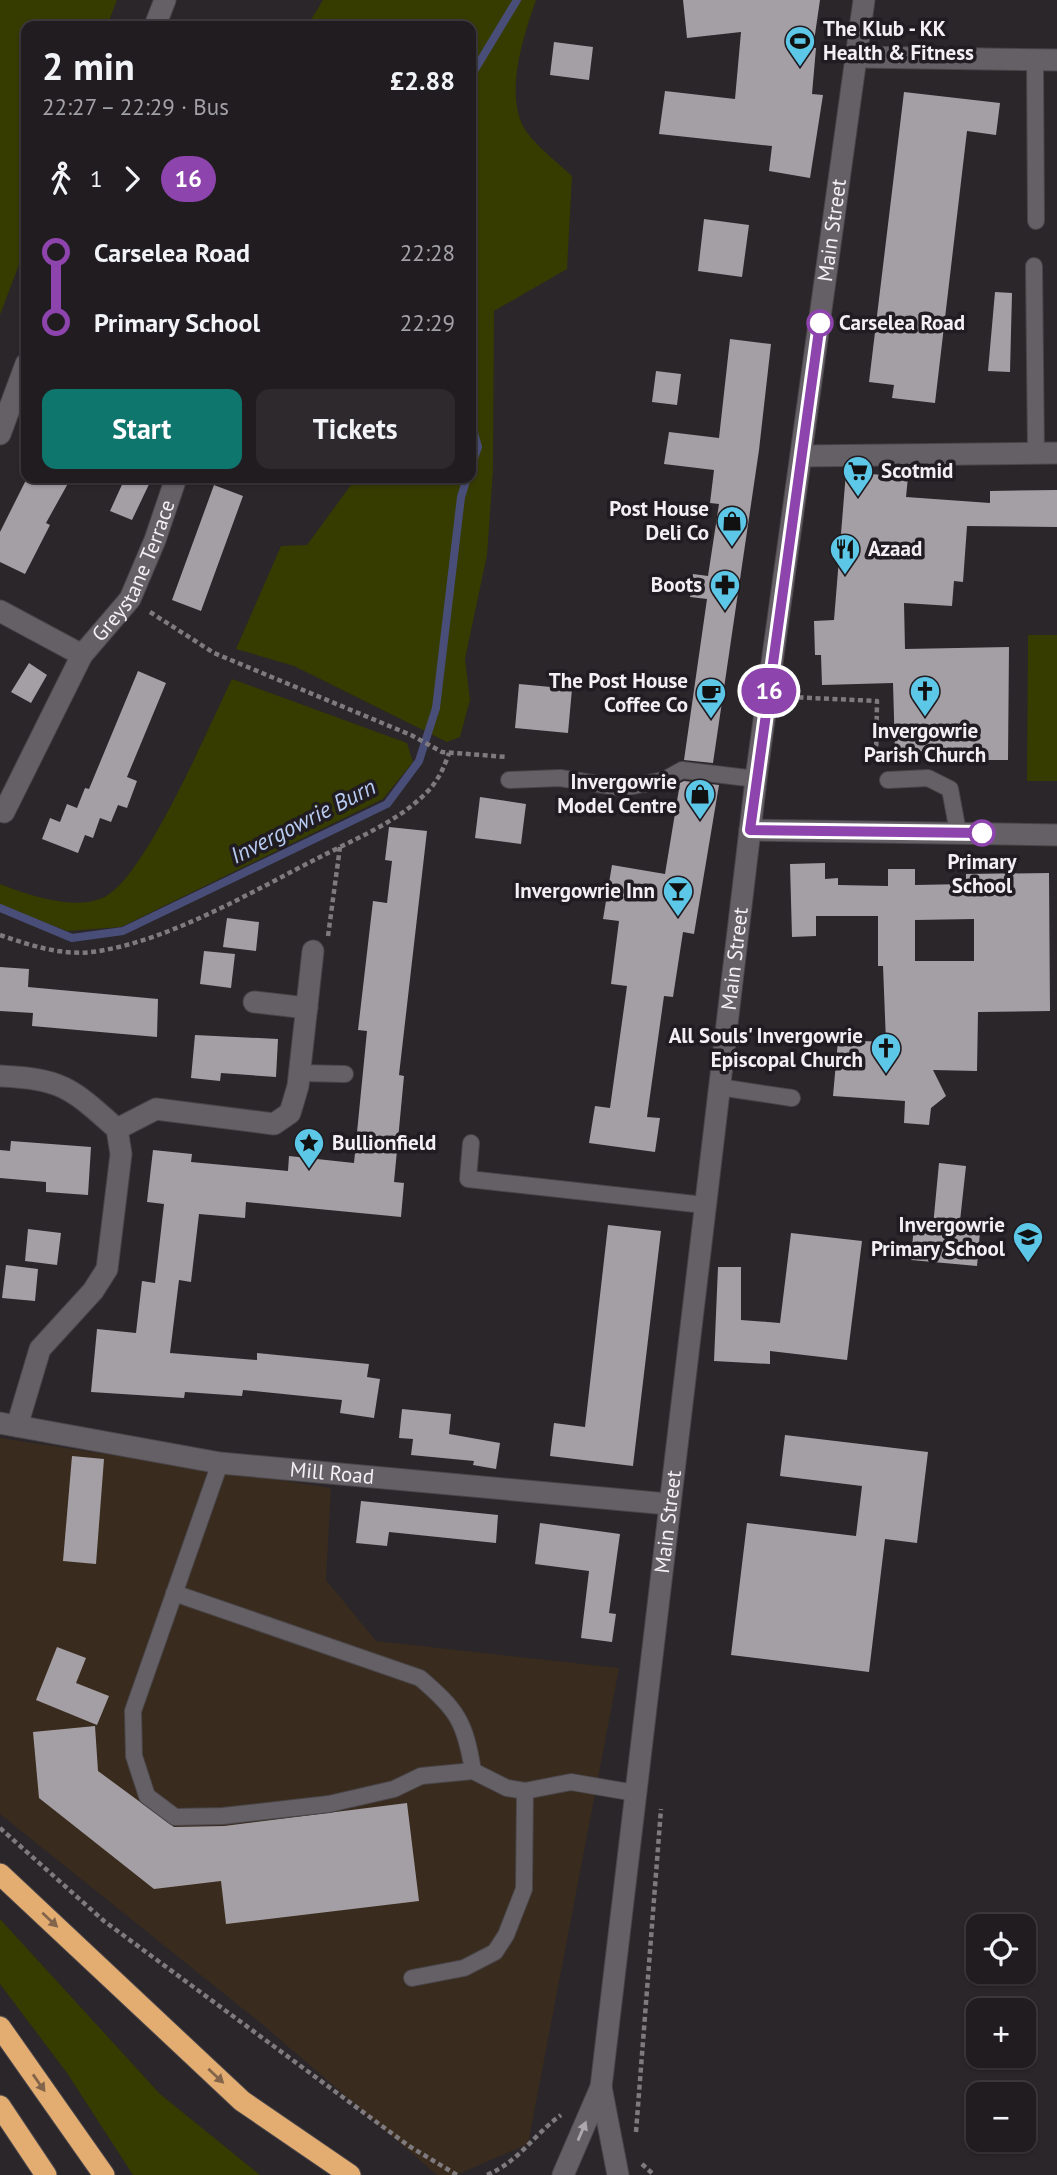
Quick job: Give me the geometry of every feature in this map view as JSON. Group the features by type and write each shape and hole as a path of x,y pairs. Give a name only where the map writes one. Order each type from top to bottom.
{"highway":[{"path":"0,1874 242,2101 350,2175"},
{"path":"0,2027 104,2175"},
{"path":"0,2106 46,2175"}],"street":[{"path":"157,21 165,0"},
{"name":"Main Street","path":"563,2175 601,2087 750,830 864,0"},
{"path":"856,57 1057,60"},
{"path":"0,434 21,377"},
{"path":"802,456 1047,453"},
{"name":"Greystane Terrace","path":"4,812 82,655 130,598 155,540 174,483"},
{"name":"Greystane Terrace","path":"0,611 82,655"},
{"path":"750,830 1057,835"},
{"path":"117,1129 156,1109 274,1124 290,1113 300,1073 313,951"},
{"path":"254,1002 307,1008"},
{"path":"0,1076 34,1078 68,1087 117,1129 121,1154 107,1269 93,1291 40,1349 8,1424"},
{"name":"Mill Road","path":"8,1424 220,1463 668,1504"},
{"name":"Main Street","path":"601,2087 618,2175"}],"lane":[{"path":"1035,59 1036,221"},
{"path":"1034,266 1047,453"},
{"path":"509,780 560,778 623,788 664,780 682,770 757,779"},
{"path":"888,780 928,778 950,789 958,832"},
{"path":"300,1073 345,1074"},
{"path":"719,1087 792,1098"},
{"path":"471,1143 468,1179 704,1205"},
{"path":"220,1463 133,1712 134,1756 147,1796 175,1817 223,1816 329,1804 394,1789 421,1776 473,1771 508,1788 525,1791 571,1782 635,1793"},
{"path":"174,1593 420,1678 452,1706 468,1743 473,1771"},
{"path":"412,1978 464,1968 495,1952 506,1935 524,1889 525,1791"}],"path":[{"path":"130,598 214,653 411,735 442,752"},
{"path":"768,696 877,701 876,780 888,780"},
{"path":"0,935 79,954 101,951 155,935 204,915 378,826 424,795 437,779 449,753"},
{"path":"313,951 330,934 340,847"},
{"path":"635,2146 661,1802"},
{"path":"0,1828 104,1921 409,2146 457,2175"},
{"path":"487,2175 516,2159 541,2129 601,2087"},
{"path":"639,2155 642,2165 654,2175"}],"shaded area":[{"path":"0,1438 331,1488 326,1580 376,1641 619,1668 528,2144 456,2175 437,2175 262,2024 0,1814"}],"green space":[{"path":"0,0 117,0 109,21 21,21 21,259 0,315"},
{"path":"323,0 536,0 518,66 516,101 519,117 536,143 572,176 567,269 494,311 493,470 487,555 465,659 470,700 460,737 447,742 294,666 236,649 281,546 307,545 351,483 476,483 476,21 310,21"},
{"path":"1028,635 1057,635 1057,781 1027,781"},
{"path":"232,679 407,743 413,762 383,799 121,927 67,931 0,905 0,884 54,900 83,902 108,895 124,880 159,828"},
{"path":"0,1919 160,2094 260,2175 133,2175 67,2073 0,1984"}],"building":[{"path":"683,0 820,0 813,48 816,48 812,94 823,95 810,178 769,171 772,146 659,134 665,91 735,99 741,32 687,38"},
{"path":"554,42 593,47 589,80 550,75"},
{"path":"904,92 1000,103 996,135 967,131 935,403 892,398 894,385 869,382"},
{"path":"704,219 749,225 742,277 698,271"},
{"path":"995,292 1012,293 1010,372 988,371"},
{"path":"730,339 771,344 759,450 713,763 684,760 707,599 690,597 693,574 708,576 719,504 710,503 714,470 664,464 669,432 719,438"},
{"path":"656,371 681,374 677,405 652,402"},
{"path":"846,472 908,477 906,497 990,503 990,491 1057,490 1057,527 967,526 963,582 954,581 952,606 904,603 905,649 1009,647 1008,760 980,760 980,750 895,752 893,683 822,685 821,655 815,655 814,621 834,620"},
{"path":"24,483 68,483 46,523 50,525 25,574 0,562 0,532"},
{"path":"123,483 150,483 132,520 110,511"},
{"path":"214,485 243,496 201,611 172,600"},
{"path":"29,663 47,675 31,703 11,692"},
{"path":"138,671 166,683 127,777 137,781 127,808 118,805 111,822 100,818 93,838 85,835 78,853 42,839 50,818 60,822 67,804 77,808 85,788 89,789"},
{"path":"519,684 572,689 568,733 515,728"},
{"path":"684,781 719,785 694,934 683,932 673,997 664,996 647,1117 660,1118 655,1152 589,1143 595,1106 610,1108 627,986 611,984 619,921 603,919 612,865 665,874 680,783"},
{"path":"480,797 526,804 521,844 475,838"},
{"path":"389,827 427,831 399,1075 404,1076 394,1182 404,1183 401,1217 246,1202 245,1218 199,1214 191,1282 179,1280 170,1353 257,1360 257,1353 369,1364 367,1377 380,1379 374,1418 340,1413 342,1400 243,1390 242,1396 185,1392 184,1398 91,1392 97,1329 136,1333 142,1281 155,1283 164,1204 147,1202 153,1150 192,1154 191,1162 288,1171 289,1156 354,1163 367,1031 358,1030 373,901 387,903 392,861 385,860"},
{"path":"825,863 825,879 838,878 838,885 888,886 888,869 915,869 915,885 966,884 966,874 1049,873 1050,1011 978,1012 977,1071 933,1070 946,1096 931,1108 929,1125 904,1123 905,1101 833,1096 838,1040 886,1042 883,966 878,966 878,916 816,916 816,936 792,937 790,864","holes":["974,919 974,961 915,961 915,920"]},
{"path":"227,918 259,922 256,951 223,947"},
{"path":"204,951 235,954 231,988 200,984"},
{"path":"0,967 29,969 28,987 158,999 157,1037 32,1026 33,1013 0,1011"},
{"path":"195,1035 278,1039 276,1077 221,1073 220,1081 191,1078"},
{"path":"11,1141 91,1147 88,1195 46,1192 46,1182 0,1178 0,1150 10,1151"},
{"path":"939,1163 966,1166 959,1230 980,1232 977,1266 911,1260 914,1224 933,1226"},
{"path":"608,1225 661,1231 633,1466 550,1456 554,1423 585,1427"},
{"path":"28,1229 61,1233 57,1265 25,1261"},
{"path":"791,1233 862,1241 847,1360 770,1351 770,1364 714,1361 718,1267 741,1267 741,1320 780,1323"},
{"path":"6,1265 38,1269 35,1301 2,1298"},
{"path":"402,1409 451,1414 449,1434 500,1443 496,1469 473,1465 474,1461 411,1455 413,1439 399,1438"},
{"path":"785,1435 928,1452 917,1543 885,1539 869,1672 731,1655 747,1523 856,1536 862,1486 780,1476"},
{"path":"72,1456 104,1459 96,1564 63,1561"},
{"path":"361,1501 498,1515 496,1543 389,1532 387,1546 356,1543"},
{"path":"540,1523 620,1534 609,1613 616,1614 612,1642 581,1638 589,1571 535,1564"},
{"path":"57,1647 86,1658 76,1683 109,1696 97,1725 36,1700"},
{"path":"95,1726 98,1771 174,1827 224,1826 407,1803 419,1901 226,1924 221,1881 154,1889 39,1798 33,1732"}],"waterway":[{"name":"Invergowrie Burn","path":"476,68 517,0"},
{"name":"Invergowrie Burn","path":"476,440 476,453"},
{"name":"Invergowrie Burn","path":"0,908 72,938 123,931 387,804 419,761 436,708 461,497 465,483"}],"bus line":[{"name":"16","path":"820,323 750,830 982,833"}],"place":[{"name":"The Klub - KK Health & Fitness","path":"800,68"},
{"name":"Carselea Road","path":"820,323"},
{"name":"Scotmid","path":"858,498"},
{"name":"Post House Deli Co","path":"732,548"},
{"name":"Azaad","path":"845,576"},
{"name":"Boots","path":"725,612"},
{"name":"Invergowrie Parish Church","path":"925,718"},
{"name":"The Post House Coffee Co","path":"711,720"},
{"name":"Invergowrie Model Centre","path":"700,821"},
{"name":"Primary School","path":"982,833"},
{"name":"Invergowrie Inn","path":"678,918"},
{"name":"All Souls' Invergowrie Episcopal Church","path":"886,1075"},
{"name":"Bullionfield","path":"309,1170"},
{"name":"Invergowrie Primary School","path":"1028,1264"}]}
